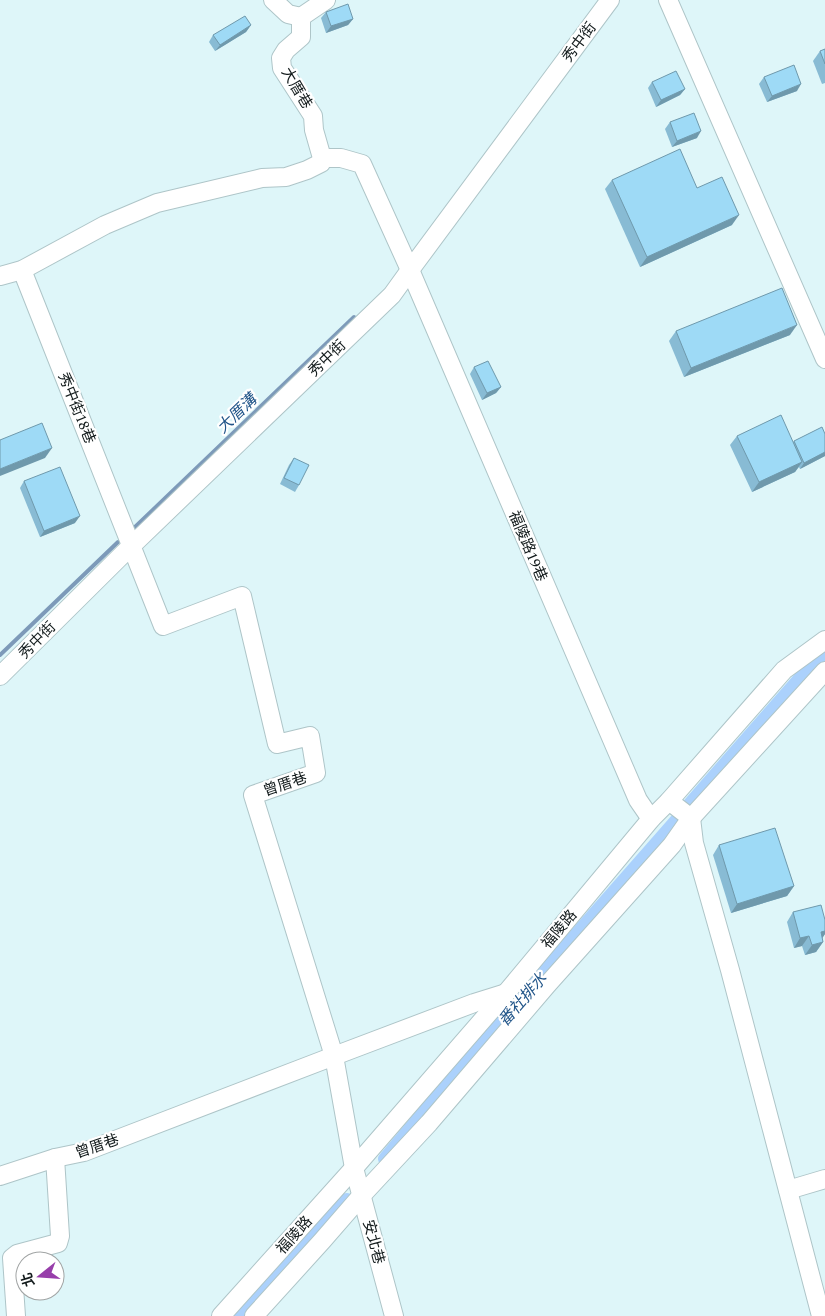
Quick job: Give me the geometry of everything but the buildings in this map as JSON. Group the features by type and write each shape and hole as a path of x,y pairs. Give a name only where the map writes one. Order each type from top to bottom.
{"street":[{"path":"272,0 288,14 301,18 326,0"},
{"name":"秀中街","path":"0,676 131,546 392,295 610,0"},
{"path":"668,0 825,359"},
{"name":"大厝巷","path":"301,18 301,37 286,50 281,58 282,68 313,116 314,130 322,158"},
{"path":"0,276 22,270 105,225 157,203 262,178 286,177 321,163 322,158 341,158 362,164 410,270"},
{"name":"秀中街18巷","path":"22,270 131,546"},
{"name":"福陵路19巷","path":"410,270 638,800 651,819"},
{"name":"曾厝巷","path":"131,546 163,626 242,596 277,744 310,736 316,773 253,795 334,1056 354,1168"},
{"name":"福陵路","path":"221,1316 354,1168 506,993 651,819 784,670 825,640"},
{"path":"254,1316 429,1123 546,985 672,845 691,818 825,671"},
{"path":"669,801 691,818 694,843 730,970 822,1316"},
{"name":"曾厝巷","path":"2,1170 84,1152 474,1003 506,993"},
{"name":"曾厝巷","path":"16,1316 12,1258 17,1254 58,1243 60,1236 55,1158"},
{"name":"安北巷","path":"354,1168 394,1316"},
{"path":"788,1190 825,1179"}],"waterway":[{"name":"大厝溝","path":"135,527 354,317"},
{"name":"大厝溝","path":"0,655 118,542"},
{"name":"番社排水","path":"690,804 818,658 825,653"},
{"name":"番社排水","path":"385,1159 505,1016 676,821"},
{"name":"番社排水","path":"238,1316 347,1200"}]}
